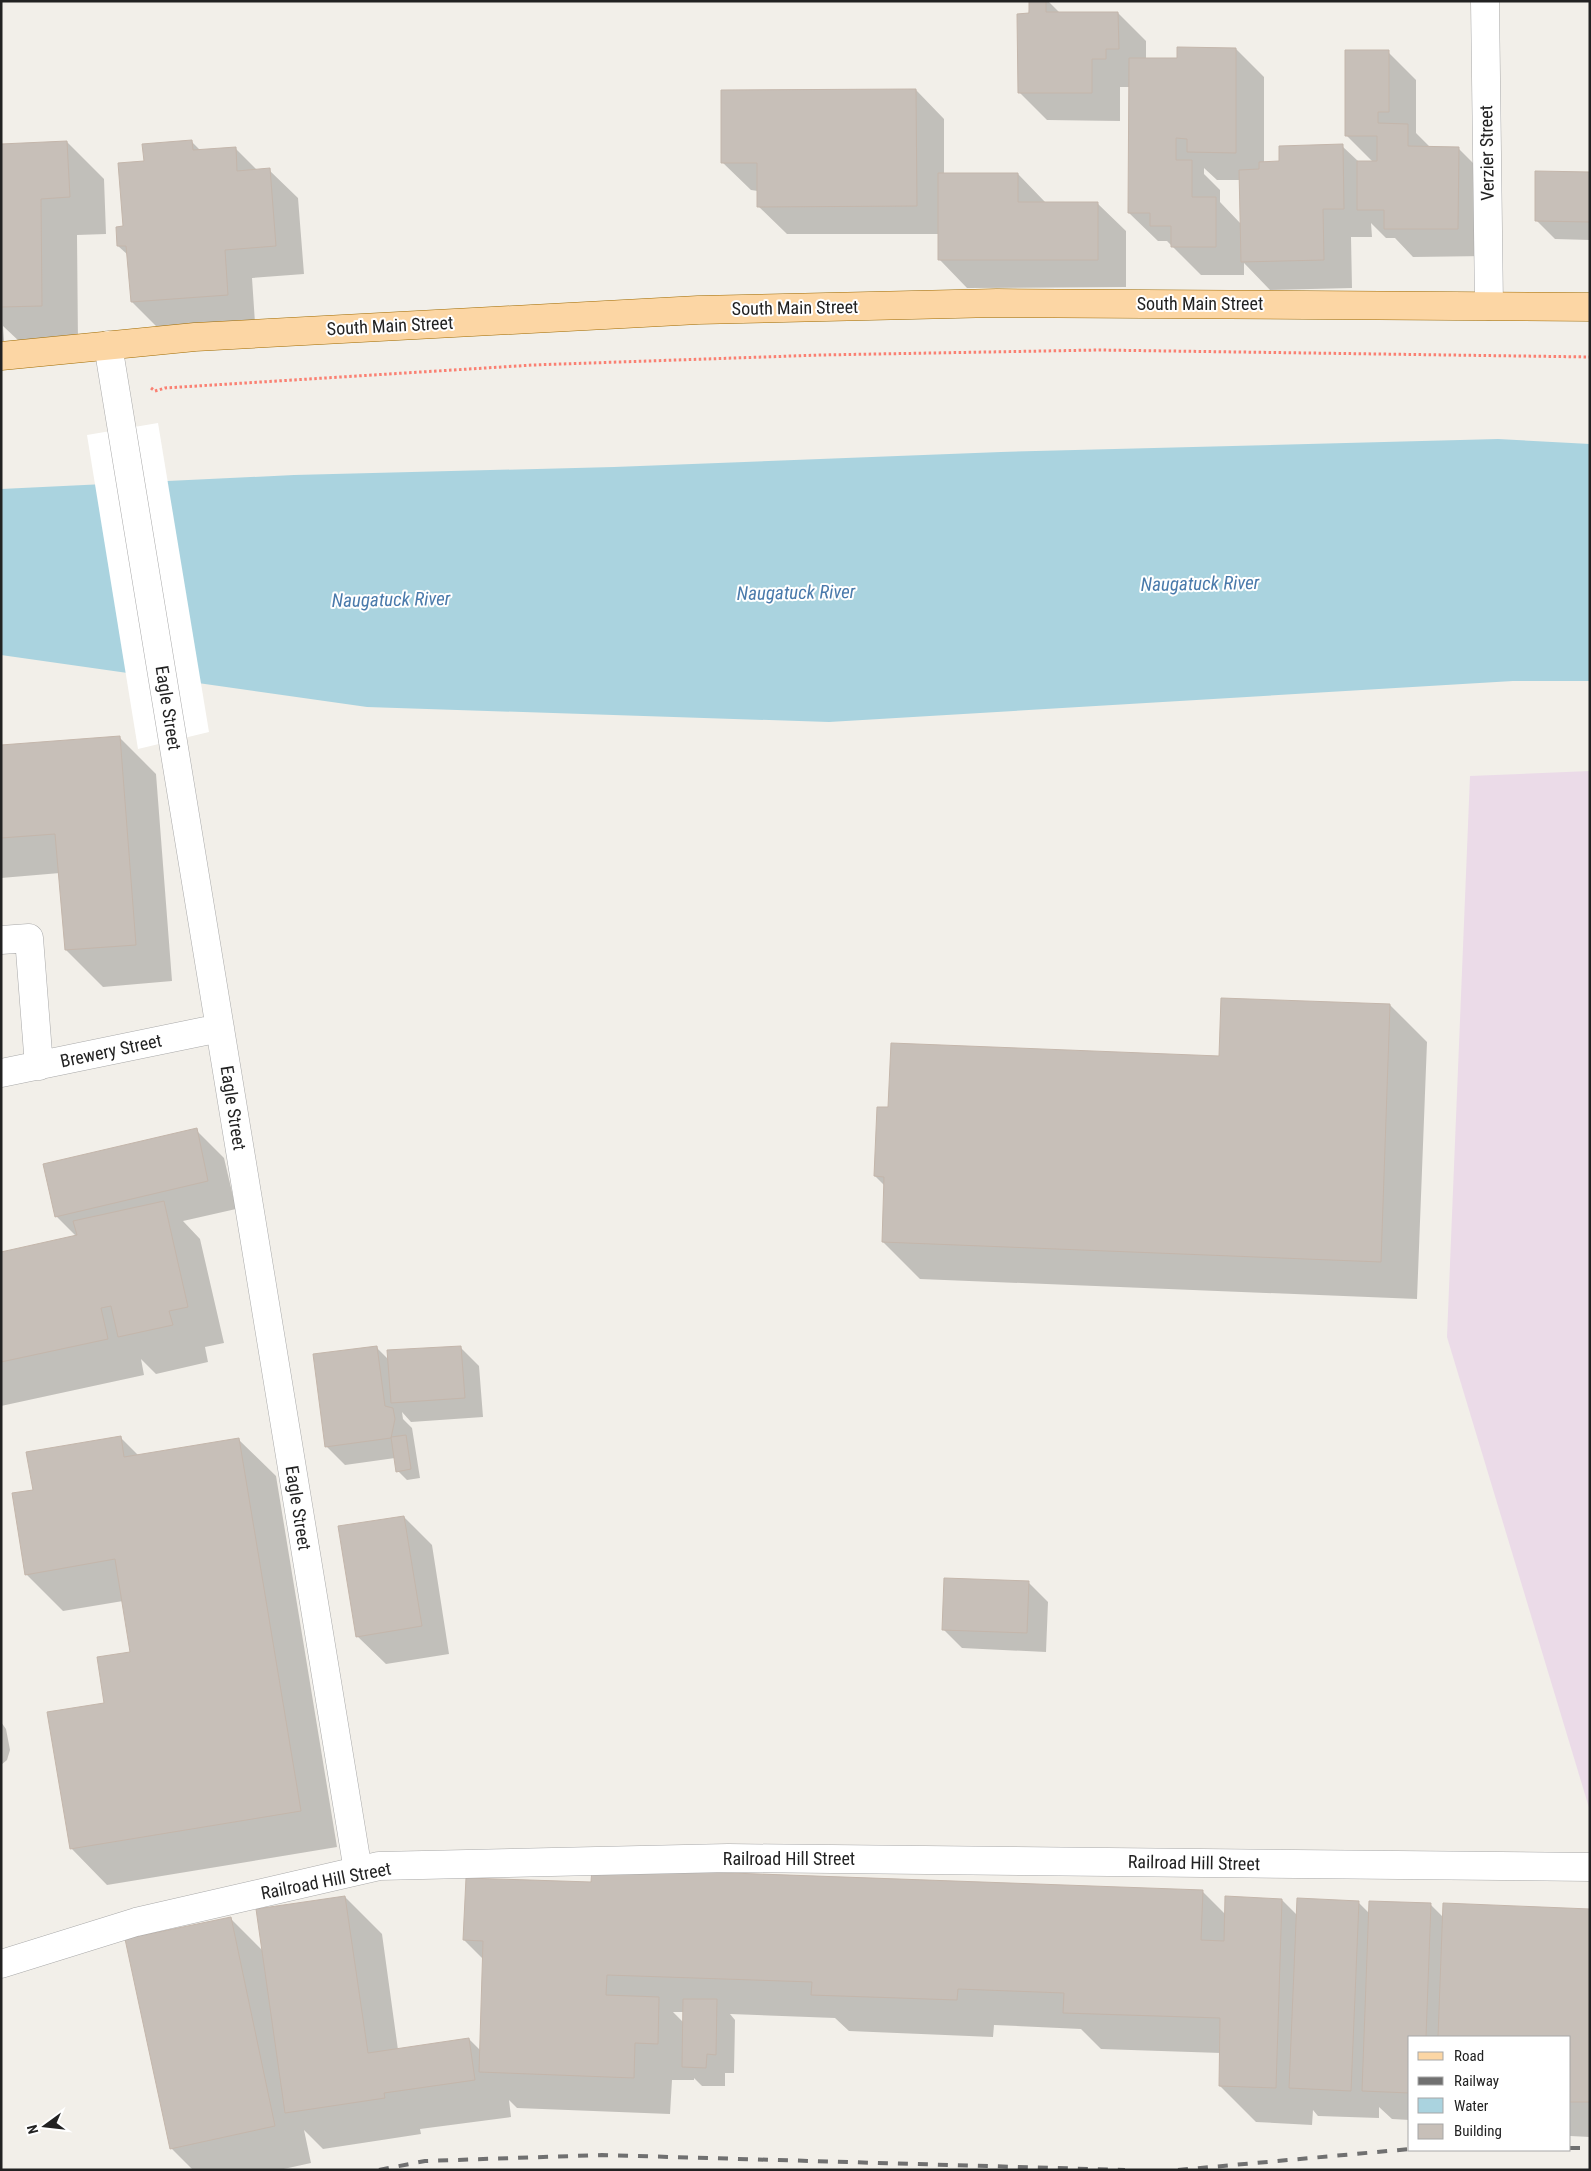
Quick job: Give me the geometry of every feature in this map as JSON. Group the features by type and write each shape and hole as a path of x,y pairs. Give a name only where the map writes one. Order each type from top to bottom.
{"main road":[{"name":"South Main Street","path":"1,356 194,337 698,310 997,304 1590,306"}],"street":[{"name":"Verzier Street","path":"1485,1 1489,306"},
{"name":"Eagle Street","path":"108,345 358,1871"},
{"path":"1,940 29,938 39,1066"},
{"name":"Brewery Street","path":"1,1073 220,1028"},
{"name":"Railroad Hill Street","path":"1,1964 136,1922 379,1866 728,1858 1590,1867"}],"path":[{"path":"155,391 165,388 533,365 831,354 1108,350 1590,357"}],"shaded area":[{"path":"1590,771 1590,1811 1447,1337 1470,776"}],"water":[{"name":"Naugatuck River","path":"1498,439 1590,444 1590,681 1513,681 829,722 367,707 1,655 1,489 294,475 614,467 1001,452"}],"pier":[{"path":"158,423 209,732 138,749 87,435"}],"building":[{"path":"1029,1 1046,1 1046,12 1118,12 1119,49 1106,49 1106,59 1092,59 1092,93 1018,93 1017,14 1029,13"},
{"path":"1177,47 1236,48 1236,153 1187,152 1187,139 1176,138 1176,160 1192,160 1192,197 1216,197 1216,247 1171,247 1171,226 1150,226 1150,213 1128,213 1129,58 1177,58"},
{"path":"1345,50 1389,50 1389,112 1378,112 1378,123 1408,124 1408,146 1459,147 1458,229 1384,229 1384,210 1357,210 1357,161 1377,161 1377,136 1345,136"},
{"path":"916,89 917,206 757,207 757,163 721,163 721,90"},
{"path":"192,140 193,150 236,147 237,171 270,168 276,246 225,250 228,295 131,302 126,246 117,246 116,227 123,226 118,163 144,161 142,144"},
{"path":"67,141 70,197 41,199 42,306 1,307 1,144"},
{"path":"1343,144 1344,209 1323,209 1324,260 1241,262 1239,170 1259,169 1259,162 1279,161 1279,146"},
{"path":"1535,171 1590,172 1590,222 1535,221"},
{"path":"938,173 1018,173 1018,202 1098,202 1098,260 938,260"},
{"path":"120,736 136,945 65,950 55,834 1,838 1,745"},
{"path":"1221,998 1390,1004 1381,1262 882,1242 884,1177 874,1176 877,1107 888,1107 891,1043 1219,1056"},
{"path":"197,1128 208,1181 55,1217 43,1164"},
{"path":"164,1201 188,1307 169,1311 173,1325 118,1337 111,1306 101,1308 108,1339 1,1362 1,1252 77,1235 73,1221"},
{"path":"377,1346 385,1406 393,1408 395,1419 391,1438 325,1447 313,1354"},
{"path":"461,1346 465,1398 391,1403 387,1350"},
{"path":"406,1435 411,1469 396,1472 391,1437"},
{"path":"121,1436 124,1457 239,1438 301,1811 70,1849 47,1712 104,1703 97,1657 130,1652 115,1559 25,1575 12,1493 33,1490 26,1452"},
{"path":"404,1516 422,1626 356,1637 338,1526"},
{"path":"944,1578 1029,1581 1027,1633 942,1630"},
{"path":"592,1868 1203,1890 1201,1940 1224,1941 1225,1896 1282,1899 1276,2088 1219,2086 1220,2018 1063,2013 1064,1993 958,1989 957,2000 811,1995 812,1982 607,1975 606,1995 659,1997 658,2044 635,2043 634,2078 479,2072 483,1941 463,1940 466,1878 591,1882"},
{"path":"345,1896 368,2053 469,2038 475,2080 384,2093 385,2098 285,2113 256,1909"},
{"path":"1297,1898 1359,1901 1351,2091 1289,2088"},
{"path":"1369,1901 1431,1903 1426,2036 1408,2036 1408,2093 1362,2091"},
{"path":"1443,1903 1590,1909 1590,2102 1571,2102 1571,2036 1438,2036"},
{"path":"231,1917 275,2126 170,2149 125,1939"},
{"path":"683,1999 717,1999 716,2055 707,2054 706,2068 682,2067"}],"railway":[{"path":"1571,2148 1590,2148"},
{"path":"1178,2170 1408,2149"},
{"path":"379,2170 425,2161 602,2155 1125,2170"}]}
